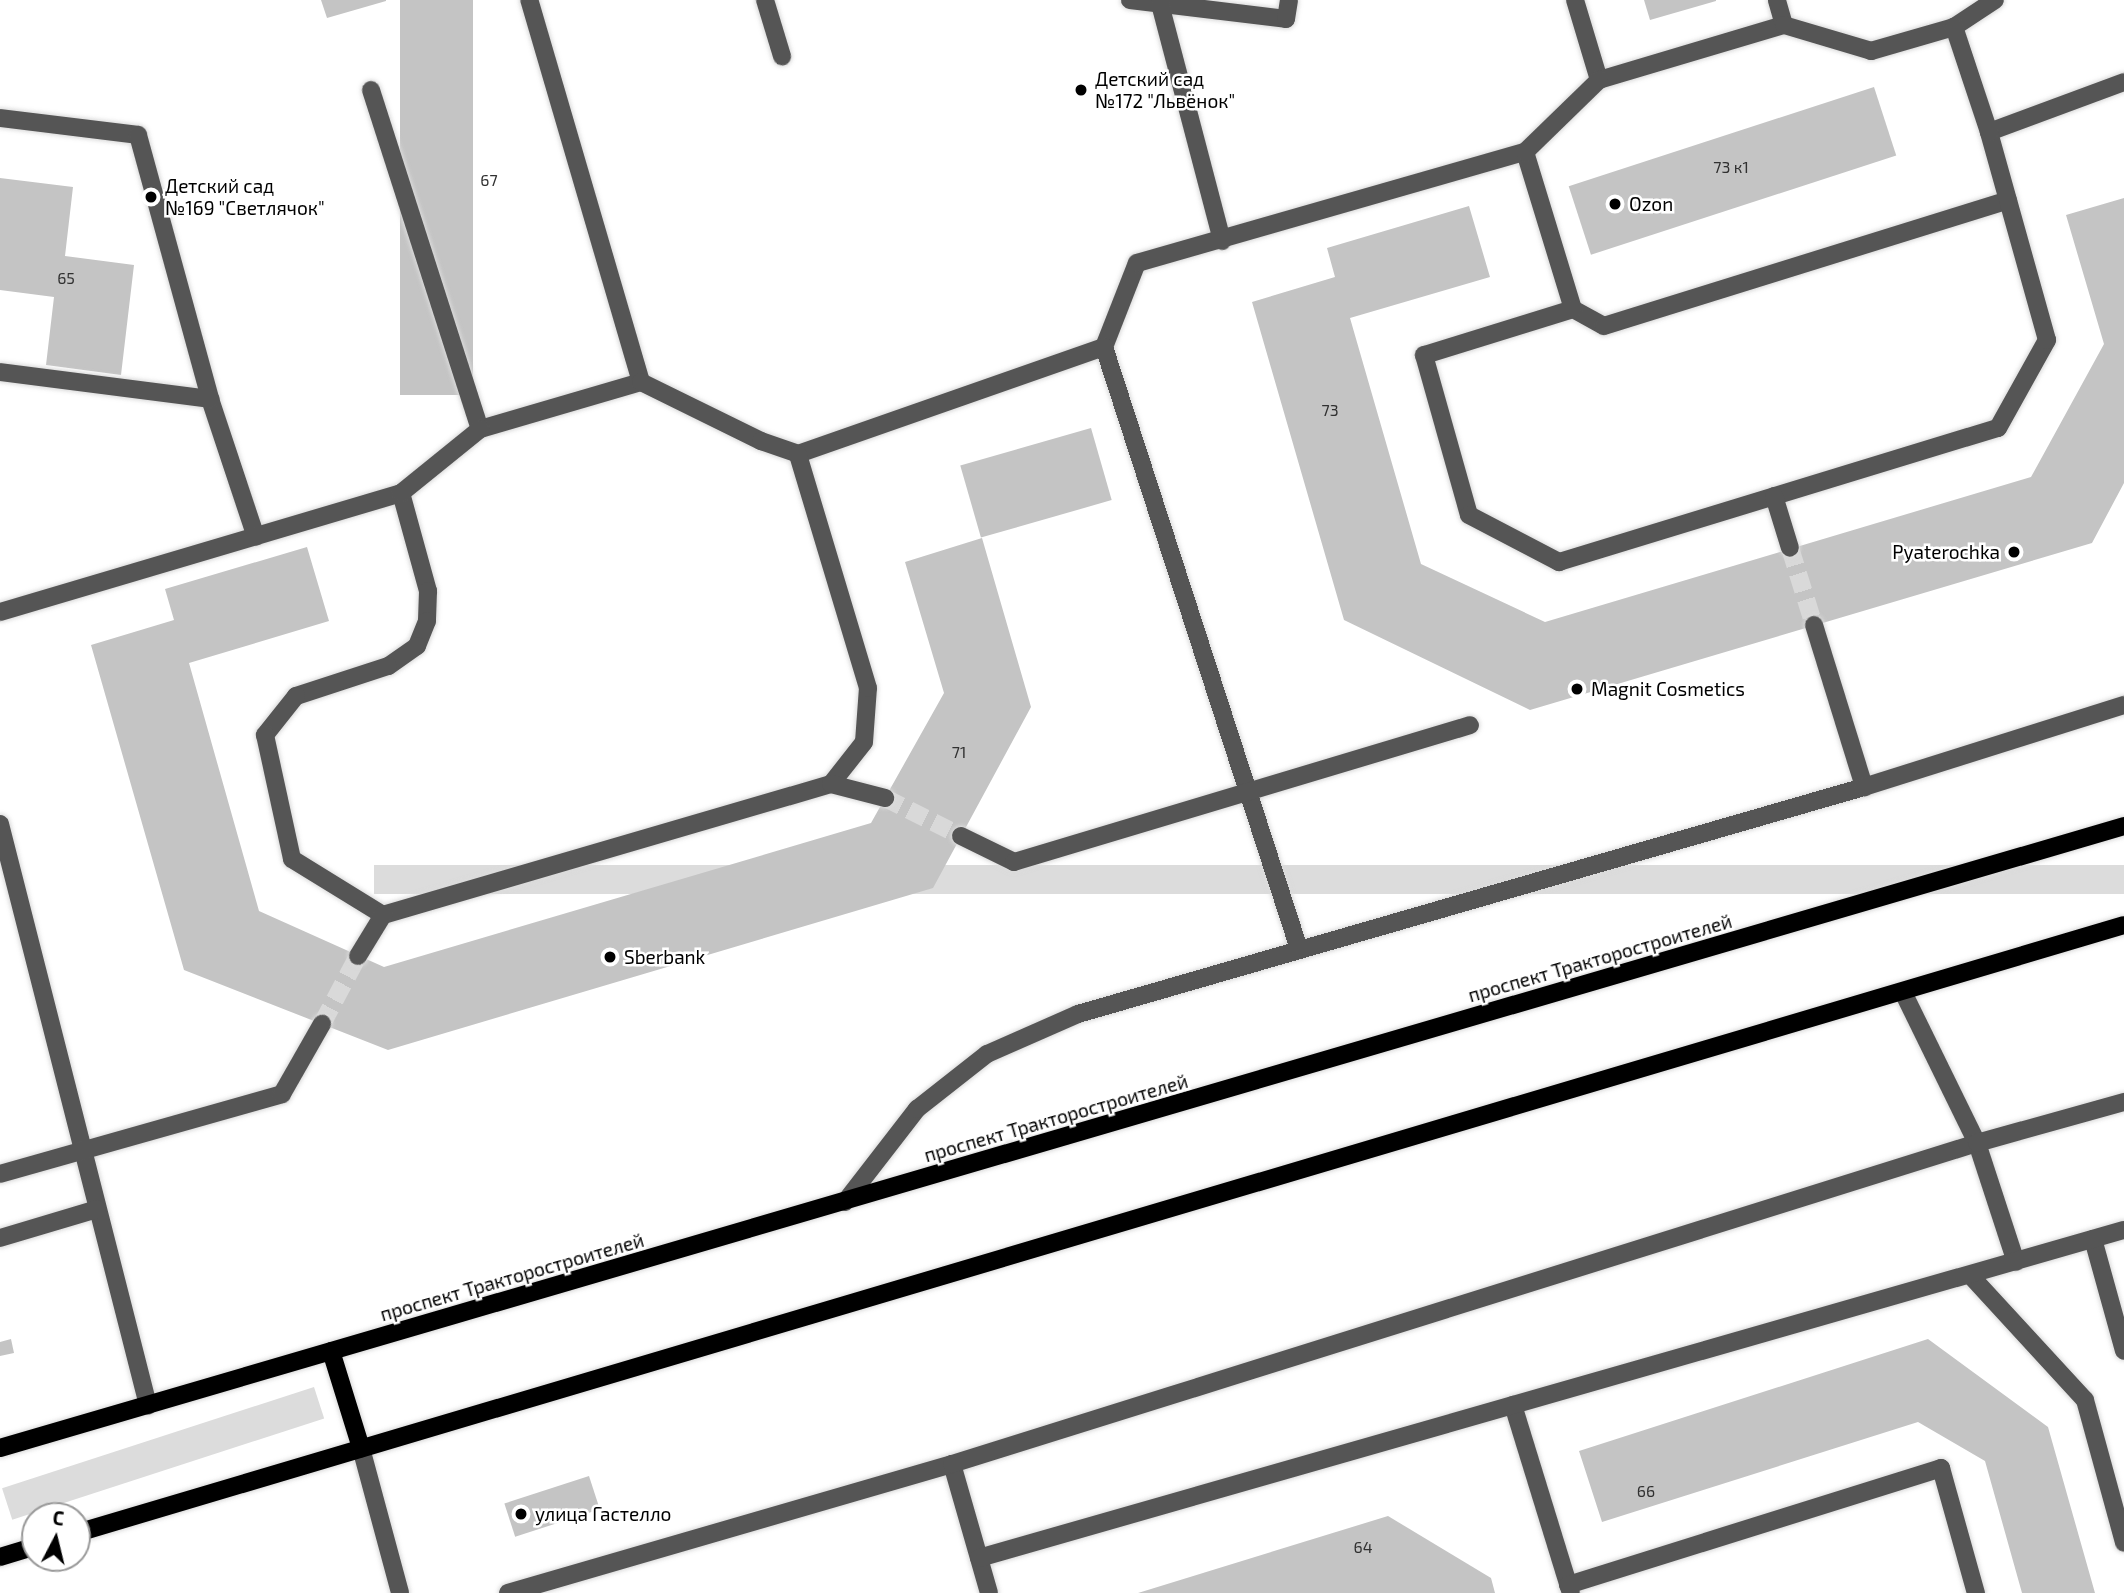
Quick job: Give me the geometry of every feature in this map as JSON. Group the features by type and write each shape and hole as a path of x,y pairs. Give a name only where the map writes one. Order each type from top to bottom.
{"main road":[{"name":"проспект Тракторостроителей","path":"0,1448 2124,826"},
{"path":"91,1529 2124,925"},
{"path":"331,1351 361,1448"},
{"path":"0,1557 21,1550"}],"street":[{"path":"529,0 641,382"},
{"path":"765,0 782,56"},
{"path":"1130,0 1286,19 1289,0"},
{"path":"1575,0 1599,80"},
{"path":"1777,0 1784,25"},
{"path":"1298,949 1104,347 1136,263 1222,241 1525,152 1599,80 1784,25 1871,51 1954,27 1995,0"},
{"path":"1160,4 1222,241"},
{"path":"1573,309 1424,355 1469,515 1559,562 1998,428 2048,340 1989,132 1954,27"},
{"path":"1989,132 2124,82"},
{"path":"370,90 480,429"},
{"path":"0,118 138,135 210,399 256,537"},
{"path":"1525,152 1573,309 1604,326 2008,200"},
{"path":"0,612 401,493 480,429 641,382 761,441 798,454 1104,347"},
{"path":"0,372 210,399"},
{"path":"798,454 868,688 864,741 831,785"},
{"path":"383,915 292,859 265,735 296,696 388,666 417,646 427,621 428,591 401,493"},
{"path":"1774,496 1790,548"},
{"path":"1814,625 1864,788"},
{"path":"845,1202 918,1109 987,1054 1079,1014 1864,788 2124,705"},
{"path":"961,836 1014,862 1470,725"},
{"path":"358,956 383,915 831,785 885,798"},
{"path":"0,824 148,1405"},
{"path":"1903,992 1977,1143 2016,1262"},
{"path":"0,1174 82,1153 282,1094 322,1024"},
{"path":"508,1593 952,1464 1977,1143 2124,1102"},
{"path":"0,1238 97,1209"},
{"path":"979,1558 2124,1230"},
{"path":"2093,1239 2124,1351"},
{"path":"1970,1275 2085,1400 2124,1543"},
{"path":"1513,1405 1569,1589 1941,1468 1976,1593"},
{"path":"361,1448 400,1593"},
{"path":"952,1464 979,1558 982,1592"}],"shaded area":[{"path":"374,865 2124,865 2124,894 374,894"},
{"path":"314,1387 324,1418 67,1502 21,1502 21,1517 12,1520 2,1488"}],"building":[{"path":"321,0 386,0 386,1 327,18"},
{"path":"400,0 473,0 473,395 400,395"},
{"path":"1644,0 1716,0 1716,1 1650,20"},
{"path":"1874,87 1896,155 1591,255 1569,186"},
{"path":"0,178 73,187 65,256 134,265 121,375 46,365 54,297 0,290"},
{"path":"2124,198 2124,483 2092,543 1530,710 1344,620 1252,302 1335,277 1327,248 1469,206 1490,277 1350,318 1421,564 1545,622 2031,477 2104,344 2066,215"},
{"path":"1091,428 1112,500 981,538 960,465"},
{"path":"982,538 1031,707 933,888 388,1050 184,970 91,645 174,620 165,589 307,547 329,621 189,663 259,911 384,967 871,823 944,693 905,562"},
{"path":"11,1339 14,1353 0,1356 0,1342"},
{"path":"1928,1339 2048,1427 2095,1593 2022,1593 1985,1461 1918,1422 1602,1522 1579,1451"},
{"path":"589,1476 600,1509 515,1537 504,1504"},
{"path":"1388,1516 1491,1578 1495,1593 1138,1593"}],"tunnel":[{"path":"1790,548 1814,625"},
{"path":"885,798 961,836"},
{"path":"322,1024 358,956"}],"place":[{"name":"Детский сад №172 \"Львёнок\"","path":"1081,90"},
{"name":"Детский сад №169 \"Светлячок\"","path":"151,197"},
{"name":"Ozon","path":"1615,204"},
{"name":"Pyaterochka","path":"2014,552"},
{"name":"Magnit Cosmetics","path":"1577,689"},
{"name":"Sberbank","path":"610,957"},
{"name":"улица Гастелло","path":"521,1514"}]}
